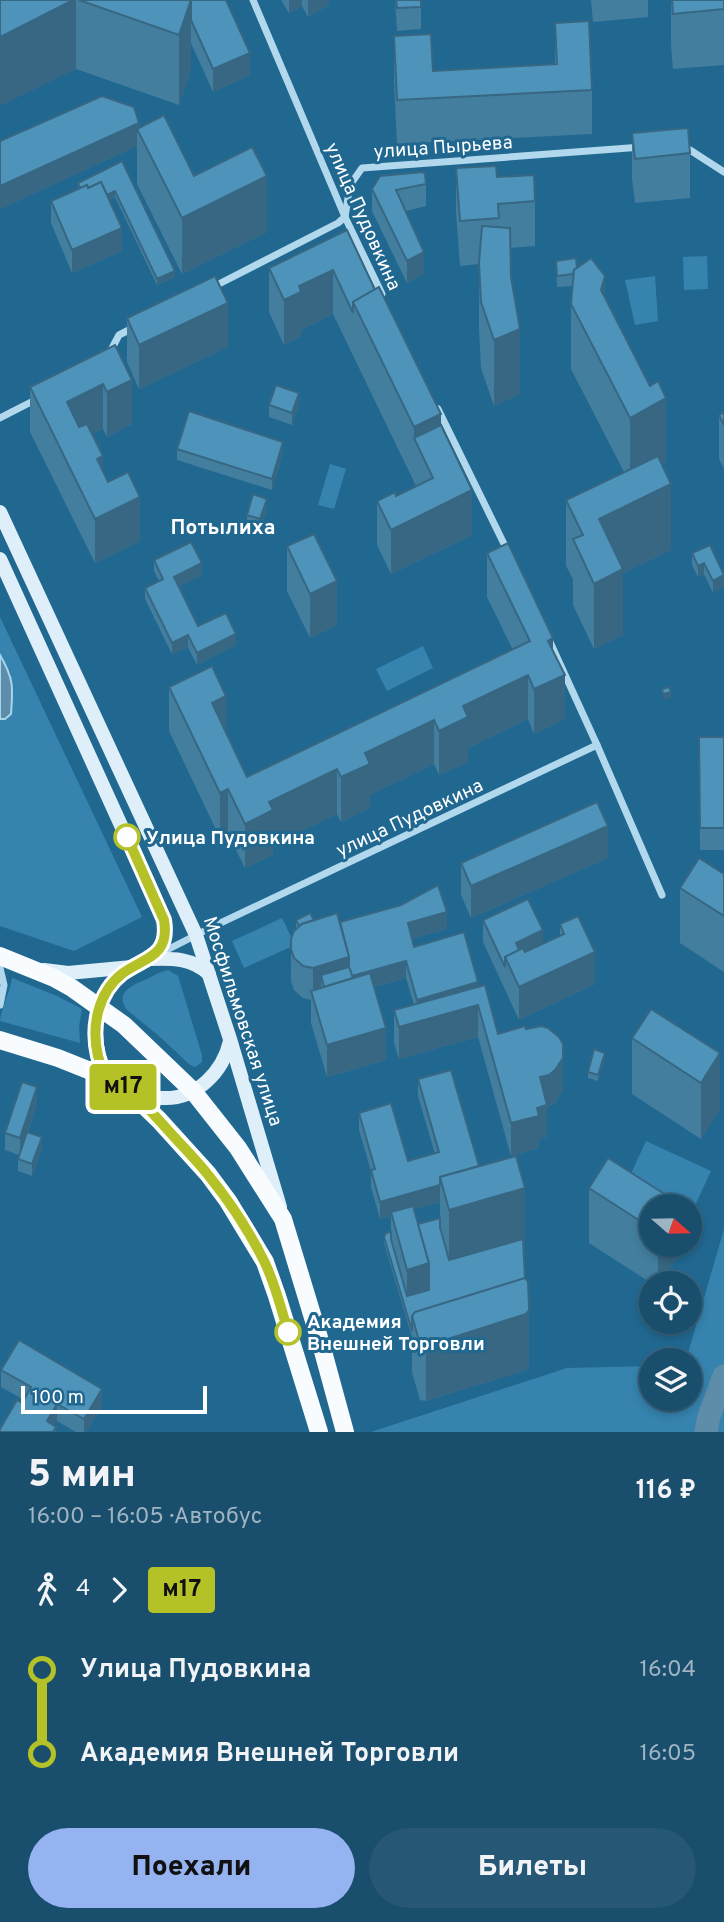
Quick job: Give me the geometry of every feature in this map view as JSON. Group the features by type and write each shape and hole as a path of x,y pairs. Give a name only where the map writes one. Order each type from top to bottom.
{"main road":[{"name":"Мосфильмовская улица","path":"0,512 196,935 284,1219 345,1432"},
{"path":"0,559 164,920 166,930 160,949 150,959 133,967 114,982 107,989 99,1007 96,1043 102,1067 108,1078"},
{"path":"0,956 72,988 124,1025 193,1091 238,1148 284,1219"},
{"path":"150,959 187,960 209,974"},
{"path":"32,968 68,973 133,967"},
{"path":"128,1090 162,1098 177,1097 193,1091 218,1070 227,1054 230,1039"},
{"path":"0,1040 58,1058 108,1078 128,1090 208,1174 228,1201 265,1262 319,1432"},
{"path":"272,1282 275,1270 281,1264 290,1264 301,1279"}],"street":[{"name":"улица Пудовкина","path":"253,0 345,216 388,307"},
{"path":"671,145 690,150 724,172"},
{"name":"улица Пырьева","path":"345,216 350,185 362,168 646,147"},
{"path":"201,293 338,223 345,216"},
{"path":"107,357 119,335 143,323"},
{"path":"0,418 46,394"},
{"path":"437,407 513,562"},
{"path":"547,635 662,895"},
{"name":"улица Пудовкина","path":"150,959 597,745"},
{"path":"0,968 5,985 0,1005"}],"shaded area":[{"path":"707,256 708,289 684,290 683,257"},
{"path":"655,276 658,321 635,325 625,280"},
{"path":"330,464 346,469 334,509 318,505"},
{"path":"0,617 142,917 74,951 0,926 0,719 5,719 11,674 0,655"},
{"path":"423,646 433,668 387,691 376,669"},
{"path":"0,655 8,671 12,690 11,714 5,719 0,719"},
{"path":"282,918 295,945 244,968 232,941"},
{"path":"168,970 178,976 202,1055 202,1062 195,1067 127,1010 124,1004 123,998 127,990"},
{"path":"12,978 82,1009 80,1043 0,1021"},
{"path":"646,1141 711,1171 700,1194 639,1194 639,1201 622,1193"},
{"path":"724,1229 724,1432 371,1432 567,1368 639,1366 639,1411 702,1411 702,1348 689,1348 694,1334 702,1334 702,1305"}],"building":[{"path":"0,0 73,0 0,37"},
{"path":"79,0 191,0 179,35"},
{"path":"191,0 226,0 250,53 213,69 191,20"},
{"path":"396,0 421,0 421,7 397,8"},
{"path":"672,0 724,0 724,9 673,14"},
{"path":"589,21 592,90 397,100 394,36 431,34 433,71 557,64 555,23"},
{"path":"102,96 134,107 139,123 0,186 0,141"},
{"path":"164,115 194,176 252,147 267,176 182,218 137,129"},
{"path":"688,128 690,153 635,159 632,133"},
{"path":"122,161 175,271 157,279 115,191 107,195 101,182 88,188 87,185 80,188 78,183"},
{"path":"496,166 497,177 534,175 535,201 498,204 499,218 460,221 456,168"},
{"path":"423,172 426,184 396,190 424,252 407,261 372,189 380,176"},
{"path":"101,182 122,228 72,250 51,201 87,185 88,188"},
{"path":"482,226 510,228 511,277 520,329 494,340 481,302 479,263"},
{"path":"347,230 375,290 353,302 353,313 333,270 299,286 301,292 284,300 269,268"},
{"path":"576,258 577,268 573,274 557,276 556,261"},
{"path":"591,258 605,276 601,290 650,386 658,381 666,398 630,418 571,304 574,270"},
{"path":"215,276 228,303 139,345 127,318"},
{"path":"379,287 441,414 414,427 353,302"},
{"path":"115,345 132,380 107,392 103,384 67,402 79,427 87,424 103,456 97,459 108,482 128,472 140,497 95,519 30,387"},
{"path":"276,385 299,393 292,413 269,405"},
{"path":"189,411 283,442 272,479 177,449"},
{"path":"724,412 724,425 719,415"},
{"path":"441,425 472,490 391,530 377,501 395,492 396,496 433,478 414,438"},
{"path":"658,456 671,484 599,519 623,569 594,584 573,539 583,535 566,500"},
{"path":"253,494 267,499 260,519 247,515"},
{"path":"314,534 337,581 310,594 287,546"},
{"path":"191,542 202,563 174,577 198,626 226,613 236,634 197,653 188,635 172,643 145,588 163,579 154,560"},
{"path":"508,543 553,638 548,641 565,675 534,689 528,675 463,706 468,717 439,731 434,720 365,753 370,764 341,777 337,769 269,802 273,810 245,824 228,789 220,793 169,687 212,666 226,696 212,703 247,777 530,641 487,553"},
{"path":"710,545 724,575 713,581 704,563 698,566 692,553"},
{"path":"669,687 671,692 663,694 662,689"},
{"path":"699,737 724,737 724,828 700,828"},
{"path":"597,802 608,826 471,886 461,863"},
{"path":"699,858 724,874 724,916 680,888"},
{"path":"438,885 447,912 408,923 414,947 464,932 478,982 417,1000 406,961 352,976 340,922 401,905"},
{"path":"528,899 543,930 516,943 519,950 505,957 505,967 483,920"},
{"path":"310,913 314,920 299,926 296,920"},
{"path":"337,913 349,957 313,968 303,966 294,958 291,949 294,931 302,924"},
{"path":"578,916 595,952 519,987 505,957 523,948 525,952 564,934 560,924"},
{"path":"349,967 353,978 324,987 321,975"},
{"path":"370,973 386,1028 327,1045 311,991"},
{"path":"485,985 498,1034 525,1026 526,1029 541,1026 559,1037 563,1044 563,1058 555,1070 540,1077 547,1105 537,1108 539,1116 511,1123 478,1005 399,1027 394,1010"},
{"path":"651,1009 720,1053 701,1083 632,1038"},
{"path":"594,1049 605,1053 598,1075 588,1072"},
{"path":"451,1070 479,1166 440,1177 440,1185 380,1202 371,1170 375,1169 359,1113 391,1103 408,1161 439,1152 418,1079"},
{"path":"22,1082 37,1087 20,1138 5,1133"},
{"path":"27,1132 42,1137 32,1164 18,1159"},
{"path":"516,1156 525,1188 449,1210 440,1177"},
{"path":"608,1158 664,1194 639,1194 639,1220 589,1188"},
{"path":"413,1206 429,1263 407,1270 391,1212"},
{"path":"440,1218 449,1260 523,1239 525,1279 415,1312 412,1316 412,1331 384,1237 391,1232 407,1296 429,1290 429,1263 418,1224"},
{"path":"525,1278 528,1282 529,1306 526,1314 426,1346 420,1344 412,1316 415,1312"},
{"path":"19,1340 102,1389 84,1419 57,1404 47,1421 56,1427 53,1432 0,1432 17,1400 22,1403 31,1387 1,1370"}],"waterway":[{"path":"706,1432 724,1376"}],"bus line":[{"name":"м17","path":"127,837 166,930 160,949 150,959 123,974 107,989 97,1018 98,1055 108,1078 128,1090 159,1120 208,1174 228,1201 265,1262 288,1332"}],"place":[{"name":"Улица Пудовкина","path":"127,837"},
{"name":"Академия Внешней Торговли","path":"288,1332"}],"district":[{"name":"Потылиха","path":"223,527"}]}
